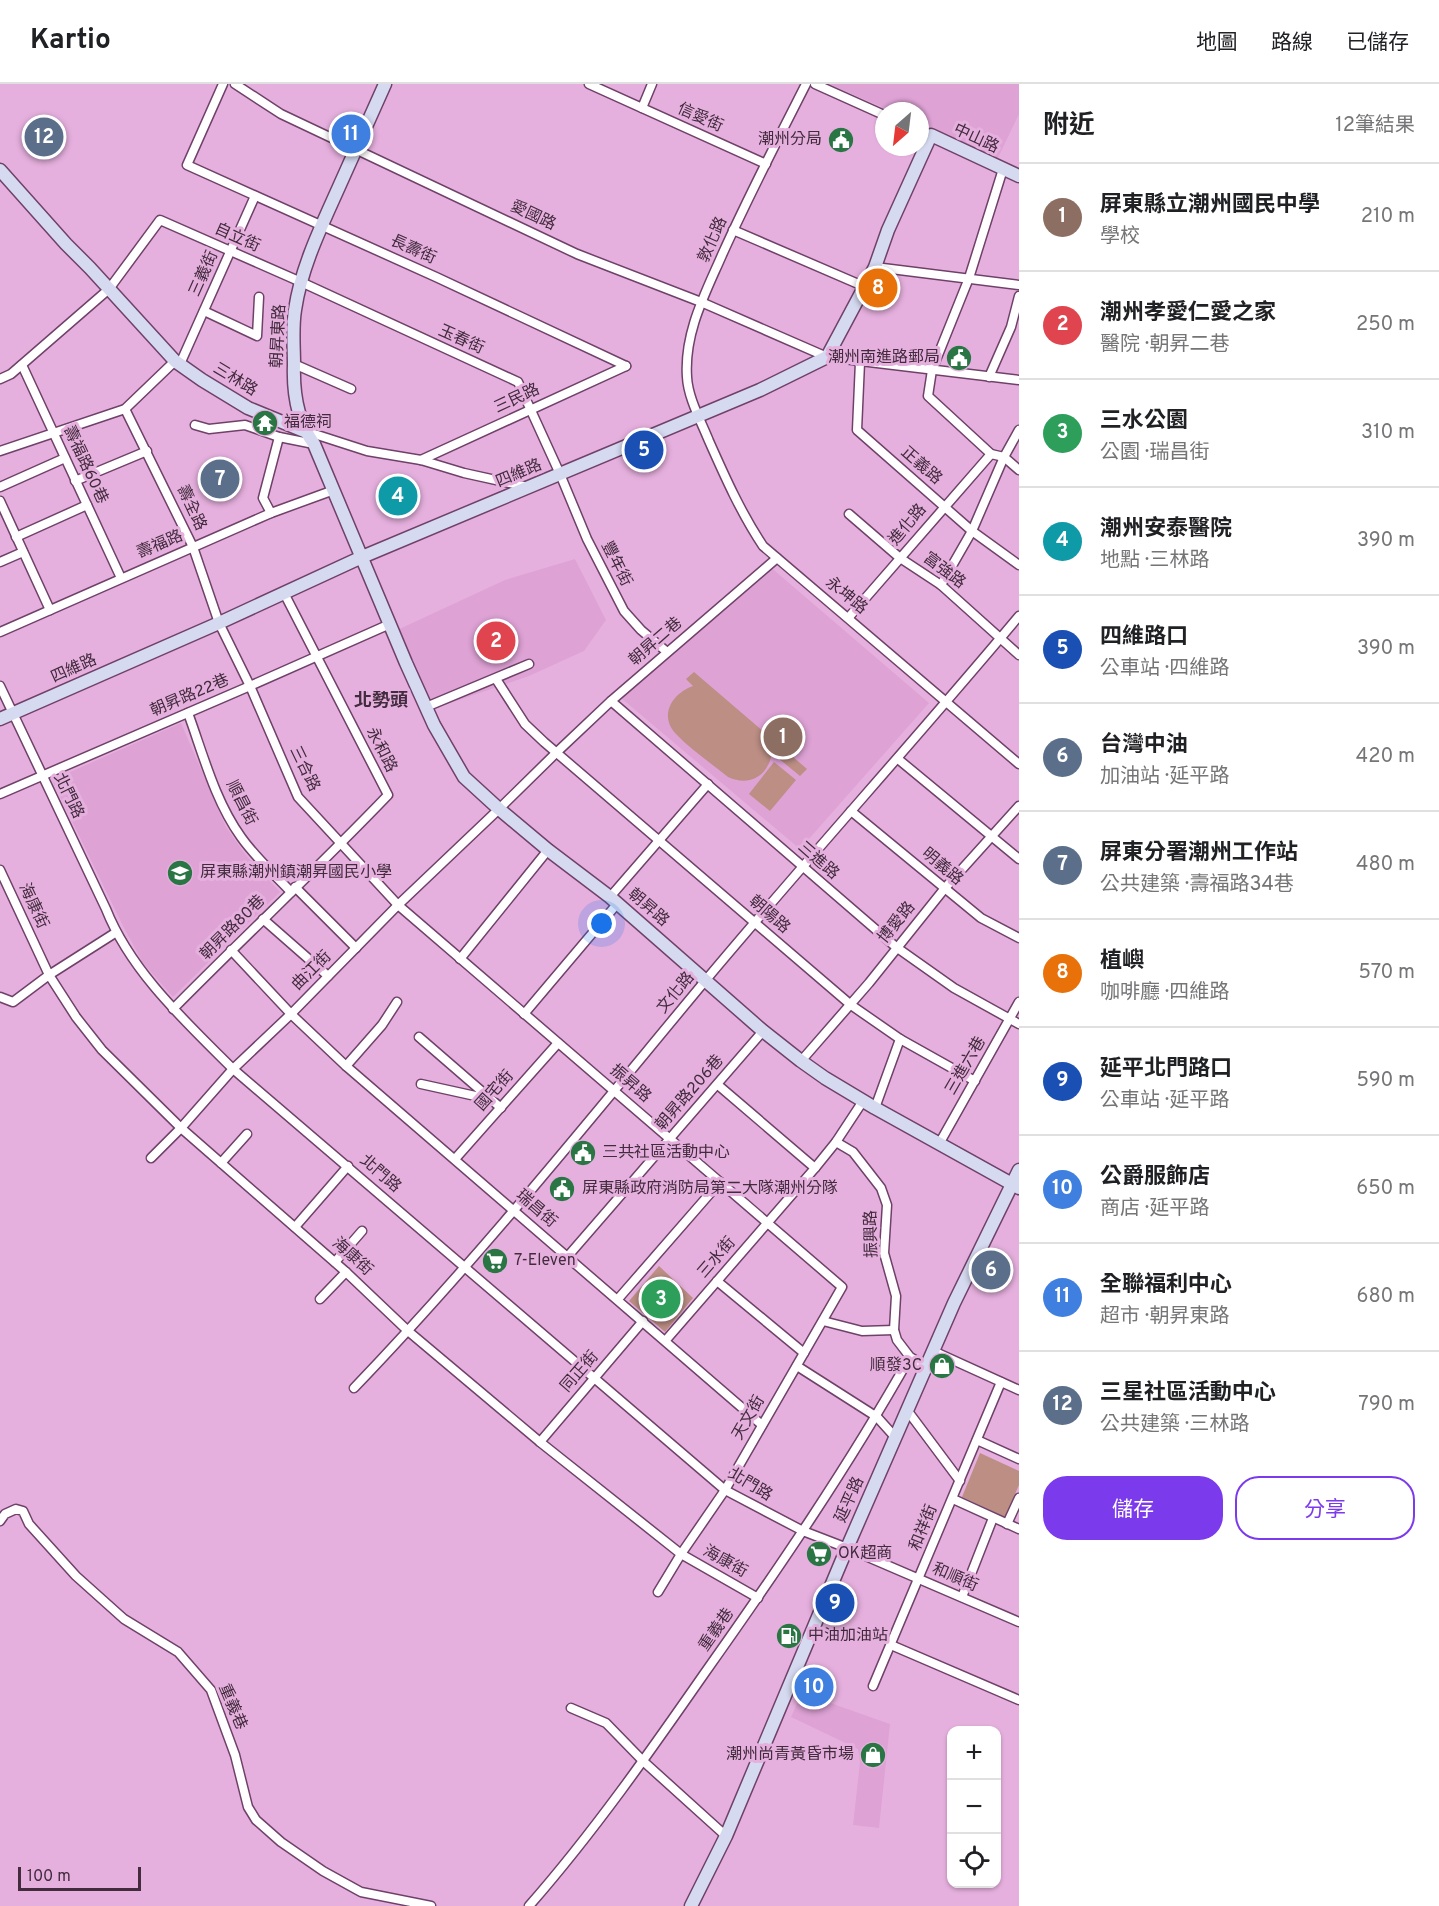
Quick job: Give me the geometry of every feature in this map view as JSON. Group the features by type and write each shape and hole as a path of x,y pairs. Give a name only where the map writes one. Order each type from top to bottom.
{"main road":[{"name":"朝昇東路","path":"362,557 314,444 304,431 296,403 293,328 302,282 321,226 385,84"},
{"name":"中山路","path":"929,135 1019,176"},
{"path":"827,357 875,267 916,156"},
{"name":"三林路","path":"0,171 178,362 202,380 248,408 304,431"},
{"name":"四維路","path":"0,718 219,623 362,557 699,417 827,357"},
{"name":"朝昇路","path":"362,557 426,707 448,752 464,777 801,1061 863,1101 1015,1186"},
{"name":"延平路","path":"697,1906 926,1366 1015,1186 1019,1170"},
{"name":"延平路","path":"691,1906 723,1842"}],"street":[{"name":"長壽街","path":"223,84 187,165 436,277 626,366"},
{"name":"愛國路","path":"235,84 281,114 578,254 701,302 827,357 1019,381"},
{"name":"信愛街","path":"589,84 766,164"},
{"path":"642,108 652,84"},
{"name":"敦化路","path":"699,417 687,378 687,355 691,333 701,302 733,230 806,84"},
{"path":"815,84 875,111"},
{"path":"1003,170 969,278 932,370 928,396 991,454 1004,457 1019,470"},
{"name":"三義街","path":"178,362 204,311 255,196"},
{"name":"自立街","path":"109,289 160,220 302,282"},
{"path":"733,230 863,286"},
{"path":"875,267 1019,285"},
{"name":"玉春街","path":"302,282 518,382 560,474"},
{"path":"0,379 22,365 109,289"},
{"path":"989,377 1011,327 1019,296"},
{"path":"204,311 257,336 259,297"},
{"path":"0,451 125,409 178,362"},
{"name":"正義路","path":"860,362 857,430 972,531 1019,566"},
{"path":"294,364 351,389"},
{"name":"壽福路60巷","path":"22,365 121,578"},
{"name":"三民路","path":"421,460 626,366"},
{"path":"245,425 248,408"},
{"name":"壽全路","path":"125,409 193,548 219,623"},
{"name":"永坤路","path":"699,417 728,483 763,546 1019,764"},
{"path":"195,425 209,429 245,425 279,437 314,444"},
{"path":"941,585 972,531 1004,457 1019,430"},
{"name":"三林路","path":"304,431 367,451 421,460 464,473 530,487"},
{"path":"271,513 263,498 279,437"},
{"path":"75,481 147,451"},
{"name":"進化路","path":"849,617 991,454"},
{"path":"0,487 65,458"},
{"name":"豐年街","path":"560,474 587,539 624,612 641,630 668,652"},
{"name":"壽福路","path":"0,632 271,513 334,490"},
{"path":"0,501 2,511 50,610"},
{"path":"16,537 87,505"},
{"name":"富強路","path":"849,514 900,558 941,585 1019,655"},
{"path":"0,562 23,552"},
{"name":"朝昇二巷","path":"500,809 611,701 777,558"},
{"name":"永和路","path":"284,593 388,795 341,845"},
{"name":"文化路","path":"354,1388 464,1267 755,922 1019,616"},
{"name":"三合路","path":"219,623 250,686 298,797 398,905"},
{"name":"朝昇路22巷","path":"0,794 390,624"},
{"path":"426,707 529,664"},
{"path":"496,679 525,724 557,752"},
{"name":"北門路","path":"0,686 106,909 115,933 173,1009 233,1069 725,1490 803,1531 847,1548"},
{"name":"三進路","path":"611,701 896,947 945,982 1019,1024"},
{"name":"順昌街","path":"188,713 217,792 233,824 246,843 356,948"},
{"name":"朝陽路","path":"557,752 851,1005 900,1039 975,1081"},
{"path":"898,759 1019,859"},
{"path":"524,1014 613,901 659,838 708,784"},
{"name":"博愛路","path":"801,1061 851,1005 945,888 1019,806"},
{"name":"曲江街","path":"151,1158 233,1069 291,1014 398,905 500,809"},
{"name":"明義路","path":"851,811 981,918 1019,938"},
{"name":"朝昇路80巷","path":"173,1009 341,845"},
{"path":"460,959 548,850"},
{"name":"海康街","path":"0,870 49,975 76,1017 102,1050 181,1128 335,1262 408,1331 540,1442 681,1554 758,1598"},
{"name":"振昇路","path":"398,905 842,1287"},
{"path":"263,919 328,976"},
{"path":"0,997 13,1002 49,975 115,933"},
{"name":"瑞昌街","path":"231,950 291,1014 346,1066 762,1425"},
{"path":"346,1066 382,1025 398,1002"},
{"name":"三進六巷","path":"939,1144 1019,1002"},
{"name":"朝昇路206巷","path":"568,1256 763,1031"},
{"path":"419,1037 501,1108"},
{"path":"875,1108 900,1039"},
{"name":"國宅街","path":"455,1159 558,1043"},
{"path":"421,1084 492,1100"},
{"path":"718,1085 815,1168"},
{"name":"三水街","path":"666,1340 815,1168 836,1142 863,1101"},
{"path":"221,1163 247,1134"},
{"name":"振興路","path":"836,1142 853,1152 881,1188 887,1205 884,1253 896,1296 894,1330"},
{"path":"295,1227 348,1166"},
{"path":"618,1299 720,1182"},
{"path":"335,1262 362,1232"},
{"path":"320,1299 346,1272"},
{"path":"717,1281 804,1353"},
{"name":"天文街","path":"658,1592 725,1490 842,1287"},
{"name":"同正街","path":"540,1442 643,1321"},
{"path":"823,1321 862,1331 894,1330 897,1340 910,1357 926,1366"},
{"path":"933,1351 1019,1390"},
{"name":"重義巷","path":"529,1906 563,1868 643,1761 758,1598 877,1417 910,1357"},
{"path":"797,1366 877,1417 895,1437"},
{"name":"和祥街","path":"873,1686 1001,1382"},
{"path":"907,1410 960,1481"},
{"path":"977,1440 1019,1459"},
{"path":"1007,1524 1019,1498"},
{"path":"953,1499 1019,1529"},
{"name":"重義巷","path":"0,1521 6,1514 16,1509 23,1511 29,1524 76,1576 124,1619 178,1652 211,1690 235,1755 248,1807 256,1820 281,1842 322,1871 362,1892 431,1906"},
{"path":"962,1597 993,1518"},
{"name":"和順街","path":"847,1548 1019,1622"},
{"path":"891,1645 1019,1700"},
{"path":"571,1708 606,1723 723,1842"}],"shaded area":[{"path":"829,84 1019,84 1019,114 998,158 929,128 929,102 875,102 875,104"},
{"path":"575,559 606,620 584,651 529,676 433,709 395,631 505,580"},
{"path":"768,565 929,703 800,849 621,698"},
{"path":"694,672 807,769 800,776 772,753 767,768 757,777 744,781 736,780 728,777 688,746 671,727 668,712 674,699 693,686 686,679"},
{"name":"屏東縣潮州鎮潮昇國民小學","path":"181,723 226,827 245,854 280,892 173,997 143,963 52,780"},
{"path":"774,762 796,780 770,811 749,794"},
{"path":"659,1266 693,1298 665,1332 629,1301"},
{"path":"980,1453 1019,1471 1019,1485 1005,1517 962,1497"},
{"name":"潮州尚青黃昏市場","path":"802,1693 890,1724 879,1828 853,1825 860,1762 858,1749 791,1717"}],"place":[{"name":"全聯福利中心","path":"351,134"},
{"name":"三星社區活動中心","path":"44,137"},
{"name":"潮州分局","path":"841,140"},
{"name":"植嶼","path":"878,288"},
{"name":"潮州南進路郵局","path":"959,358"},
{"name":"福德祠","path":"265,423"},
{"name":"四維路口","path":"644,450"},
{"name":"屏東分署潮州工作站","path":"220,479"},
{"name":"潮州安泰醫院","path":"398,496"},
{"name":"潮州孝愛仁愛之家","path":"496,641"},
{"name":"屏東縣立潮州國民中學","path":"783,737"},
{"name":"屏東縣潮州鎮潮昇國民小學","path":"180,873"},
{"name":"三共社區活動中心","path":"583,1153"},
{"name":"屏東縣政府消防局第二大隊潮州分隊","path":"562,1189"},
{"name":"7-Eleven","path":"495,1261"},
{"name":"台灣中油","path":"991,1270"},
{"name":"三水公園","path":"661,1299"},
{"name":"順發3C","path":"942,1366"},
{"name":"OK超商","path":"819,1554"},
{"name":"延平北門路口","path":"835,1603"},
{"name":"中油加油站","path":"789,1636"},
{"name":"公爵服飾店","path":"814,1687"},
{"name":"潮州尚青黃昏市場","path":"873,1755"}],"district":[{"name":"北勢頭","path":"381,701"}]}
